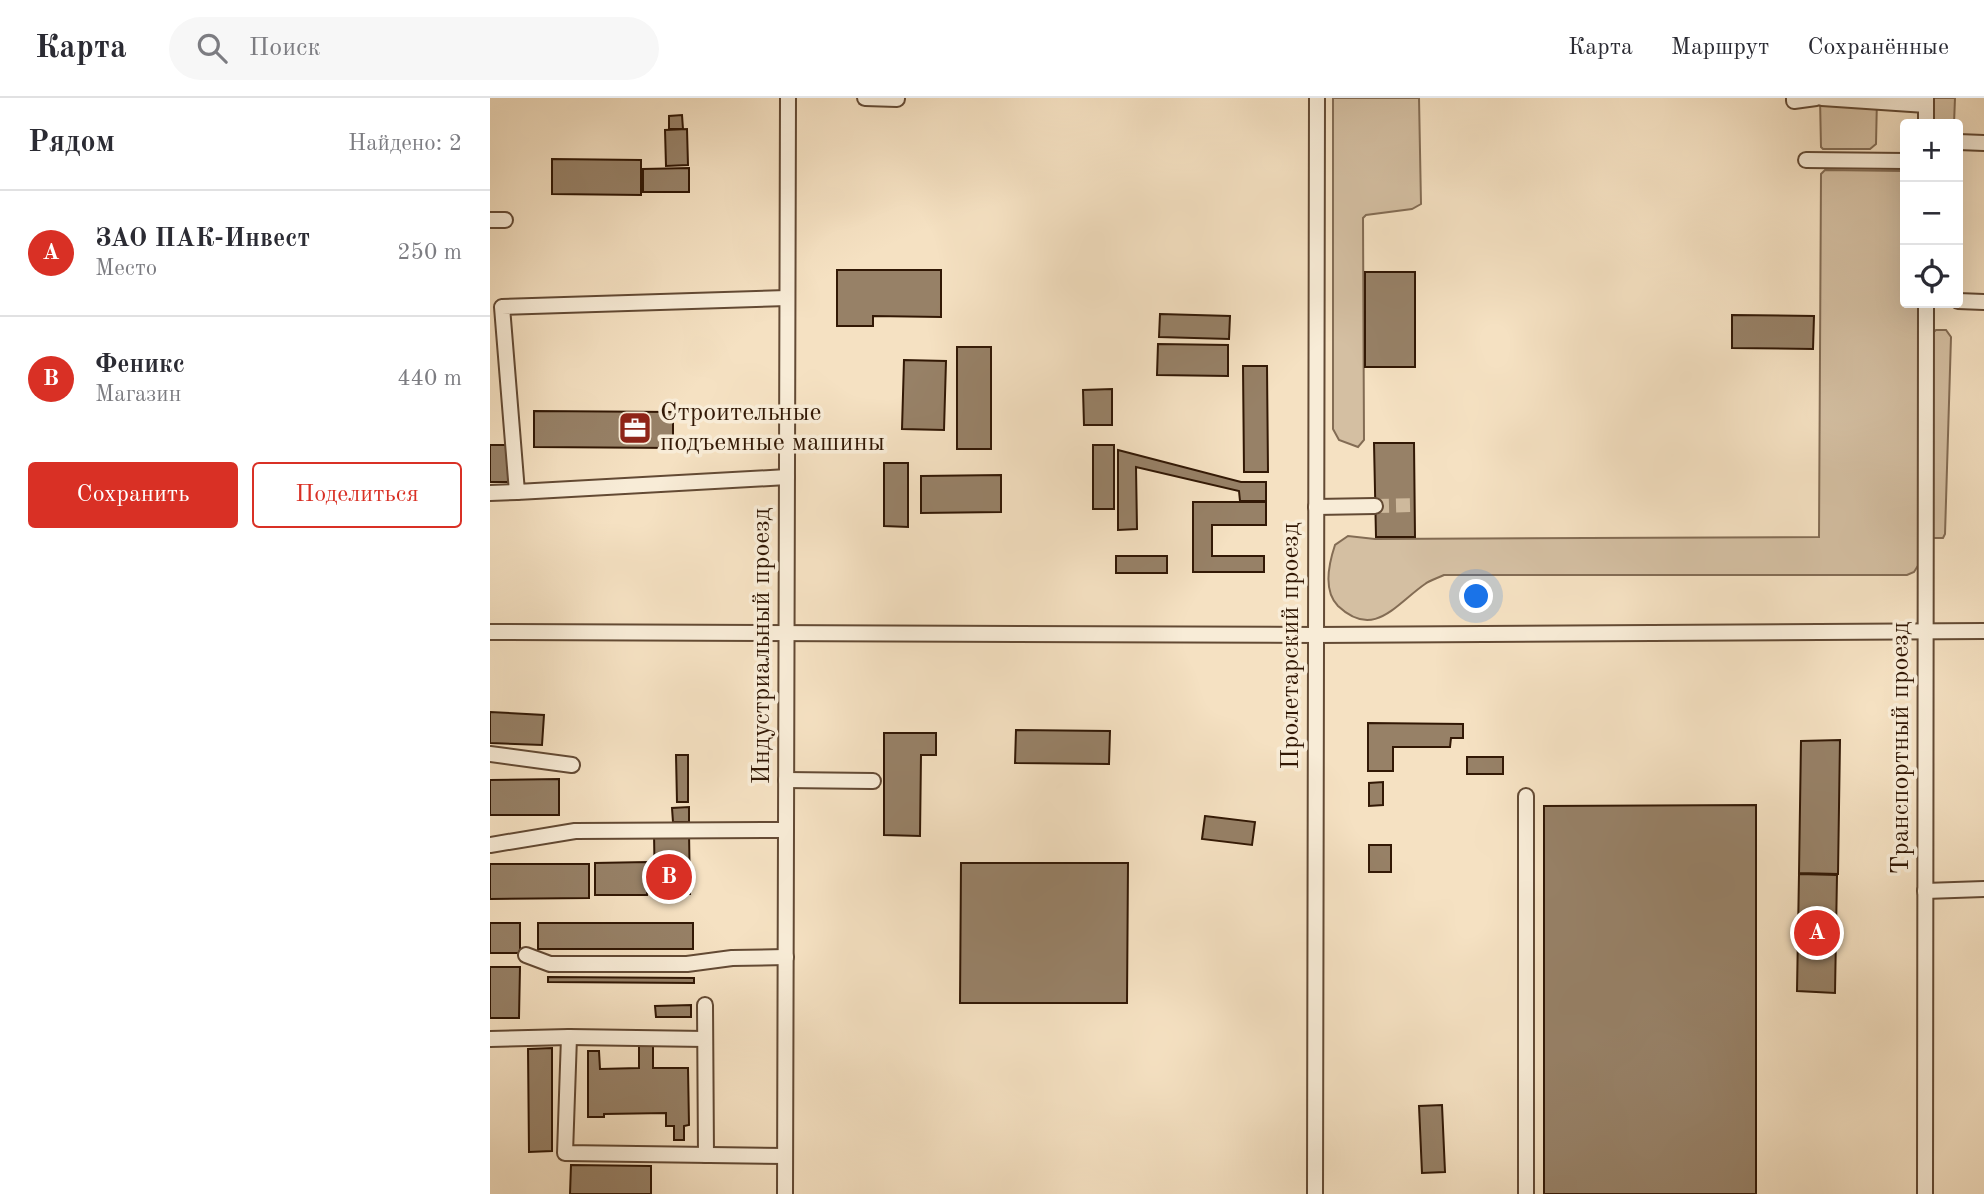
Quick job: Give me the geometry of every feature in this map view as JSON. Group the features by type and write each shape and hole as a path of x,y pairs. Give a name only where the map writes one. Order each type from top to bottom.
{"street":[{"name":"Индустриальный проезд","path":"785,1194 788,98"},
{"path":"865,98 897,99"},
{"name":"Пролетарский проезд","path":"1315,1194 1317,98"},
{"path":"1794,98 1794,101 1816,98"},
{"path":"1822,98 1926,101 1926,119"},
{"path":"1963,142 1984,143"},
{"path":"1806,160 1900,160"},
{"path":"490,220 505,220"},
{"path":"516,492 502,307 787,298"},
{"path":"1963,301 1984,302"},
{"name":"Транспортный проезд","path":"1925,1194 1926,308"},
{"path":"490,493 787,477"},
{"path":"1316,507 1375,506"},
{"path":"490,632 1316,635 1984,631"},
{"path":"490,754 572,765"},
{"path":"786,780 873,781"},
{"path":"1526,796 1526,1194"},
{"path":"490,845 575,831 786,830"},
{"path":"1925,891 1984,889"},
{"path":"526,955 550,964 687,964 732,958 786,957"},
{"path":"705,1005 706,1155"},
{"path":"569,1037 565,1153 785,1156"},
{"path":"490,1039 569,1037 705,1040"}],"shaded area":[{"path":"1333,98 1419,98 1421,204 1412,209 1366,215 1363,218 1364,440 1358,447 1339,440 1333,429"},
{"path":"1820,98 1877,98 1876,144 1870,149 1823,149"},
{"path":"1930,98 1955,98 1954,119 1930,119"},
{"path":"1825,170 1900,171 1900,308 1922,308 1919,564 1914,572 1907,575 1444,575 1427,583 1394,609 1374,619 1363,620 1351,616 1338,606 1330,593 1329,568 1335,545 1348,536 1375,539 1819,537 1821,174"},
{"path":"1936,330 1946,330 1951,337 1943,538 1933,538 1929,534 1929,336"}],"building":[{"path":"682,115 683,129 669,129 669,116"},
{"path":"687,129 688,165 666,166 665,130"},
{"path":"552,159 641,160 641,195 552,194"},
{"path":"689,168 689,192 643,192 643,169"},
{"path":"837,270 941,270 941,317 873,316 873,326 837,326"},
{"path":"1365,272 1415,272 1415,367 1365,367"},
{"path":"1160,314 1230,316 1229,339 1159,337"},
{"path":"1732,315 1814,316 1813,349 1732,348"},
{"path":"1158,344 1228,345 1228,376 1157,375"},
{"path":"957,347 991,347 991,449 957,449"},
{"path":"904,360 946,361 944,430 902,429"},
{"path":"1243,366 1267,366 1268,472 1244,472"},
{"path":"1112,389 1112,425 1084,425 1083,390"},
{"path":"534,411 673,412 673,448 534,447"},
{"path":"1374,443 1414,443 1415,537 1376,537"},
{"path":"490,445 508,445 508,482 490,482"},
{"path":"1093,445 1114,445 1114,509 1093,509"},
{"path":"1118,450 1241,482 1266,482 1266,501 1240,501 1239,491 1136,467 1137,529 1118,530"},
{"path":"884,463 908,463 908,527 884,526"},
{"path":"1001,475 1001,512 921,513 921,476"},
{"path":"1193,502 1266,502 1266,525 1212,525 1212,556 1264,556 1264,572 1193,572"},
{"path":"1116,556 1167,556 1167,573 1116,573"},
{"path":"490,712 544,715 542,745 490,743"},
{"path":"1368,723 1463,724 1463,738 1451,738 1450,747 1393,747 1393,771 1368,771"},
{"path":"1016,730 1110,731 1109,764 1015,763"},
{"path":"884,733 936,733 936,755 921,755 920,836 884,835"},
{"path":"1840,740 1838,874 1799,873 1801,741"},
{"path":"676,755 688,755 688,802 677,802"},
{"path":"1467,757 1503,757 1503,774 1467,774"},
{"path":"559,779 559,815 490,815 490,780"},
{"path":"1383,782 1383,805 1369,806 1369,783"},
{"path":"1756,805 1756,1194 1544,1194 1544,806"},
{"path":"689,807 689,822 673,822 672,808"},
{"path":"1205,816 1255,822 1252,845 1202,839"},
{"path":"689,832 690,894 655,894 654,833"},
{"path":"1369,845 1391,845 1391,872 1369,872"},
{"path":"647,862 647,895 595,895 595,863"},
{"path":"961,863 1128,863 1127,1003 960,1003"},
{"path":"490,864 589,864 589,898 490,899"},
{"path":"1799,874 1837,875 1835,993 1797,991"},
{"path":"490,923 520,923 520,953 490,953"},
{"path":"538,923 693,923 693,949 538,949"},
{"path":"490,967 520,967 519,1018 490,1018"},
{"path":"548,977 694,978 694,983 548,982"},
{"path":"691,1005 691,1017 656,1017 655,1006"},
{"path":"639,1046 653,1046 653,1068 688,1068 689,1125 684,1126 684,1140 674,1140 674,1126 666,1126 666,1113 604,1114 604,1117 588,1117 588,1051 599,1051 600,1069 639,1068"},
{"path":"552,1048 552,1151 529,1152 528,1049"},
{"path":"1442,1105 1445,1172 1422,1173 1419,1106"},
{"path":"571,1165 651,1166 651,1194 570,1194"}],"tunnel":[{"path":"1375,506 1415,505"}],"place":[{"name":"Строительные подъемные машины","path":"635,428"},
{"name":"Феникс","path":"669,877"},
{"name":"ЗАО ПАК-Инвест","path":"1817,933"}]}
